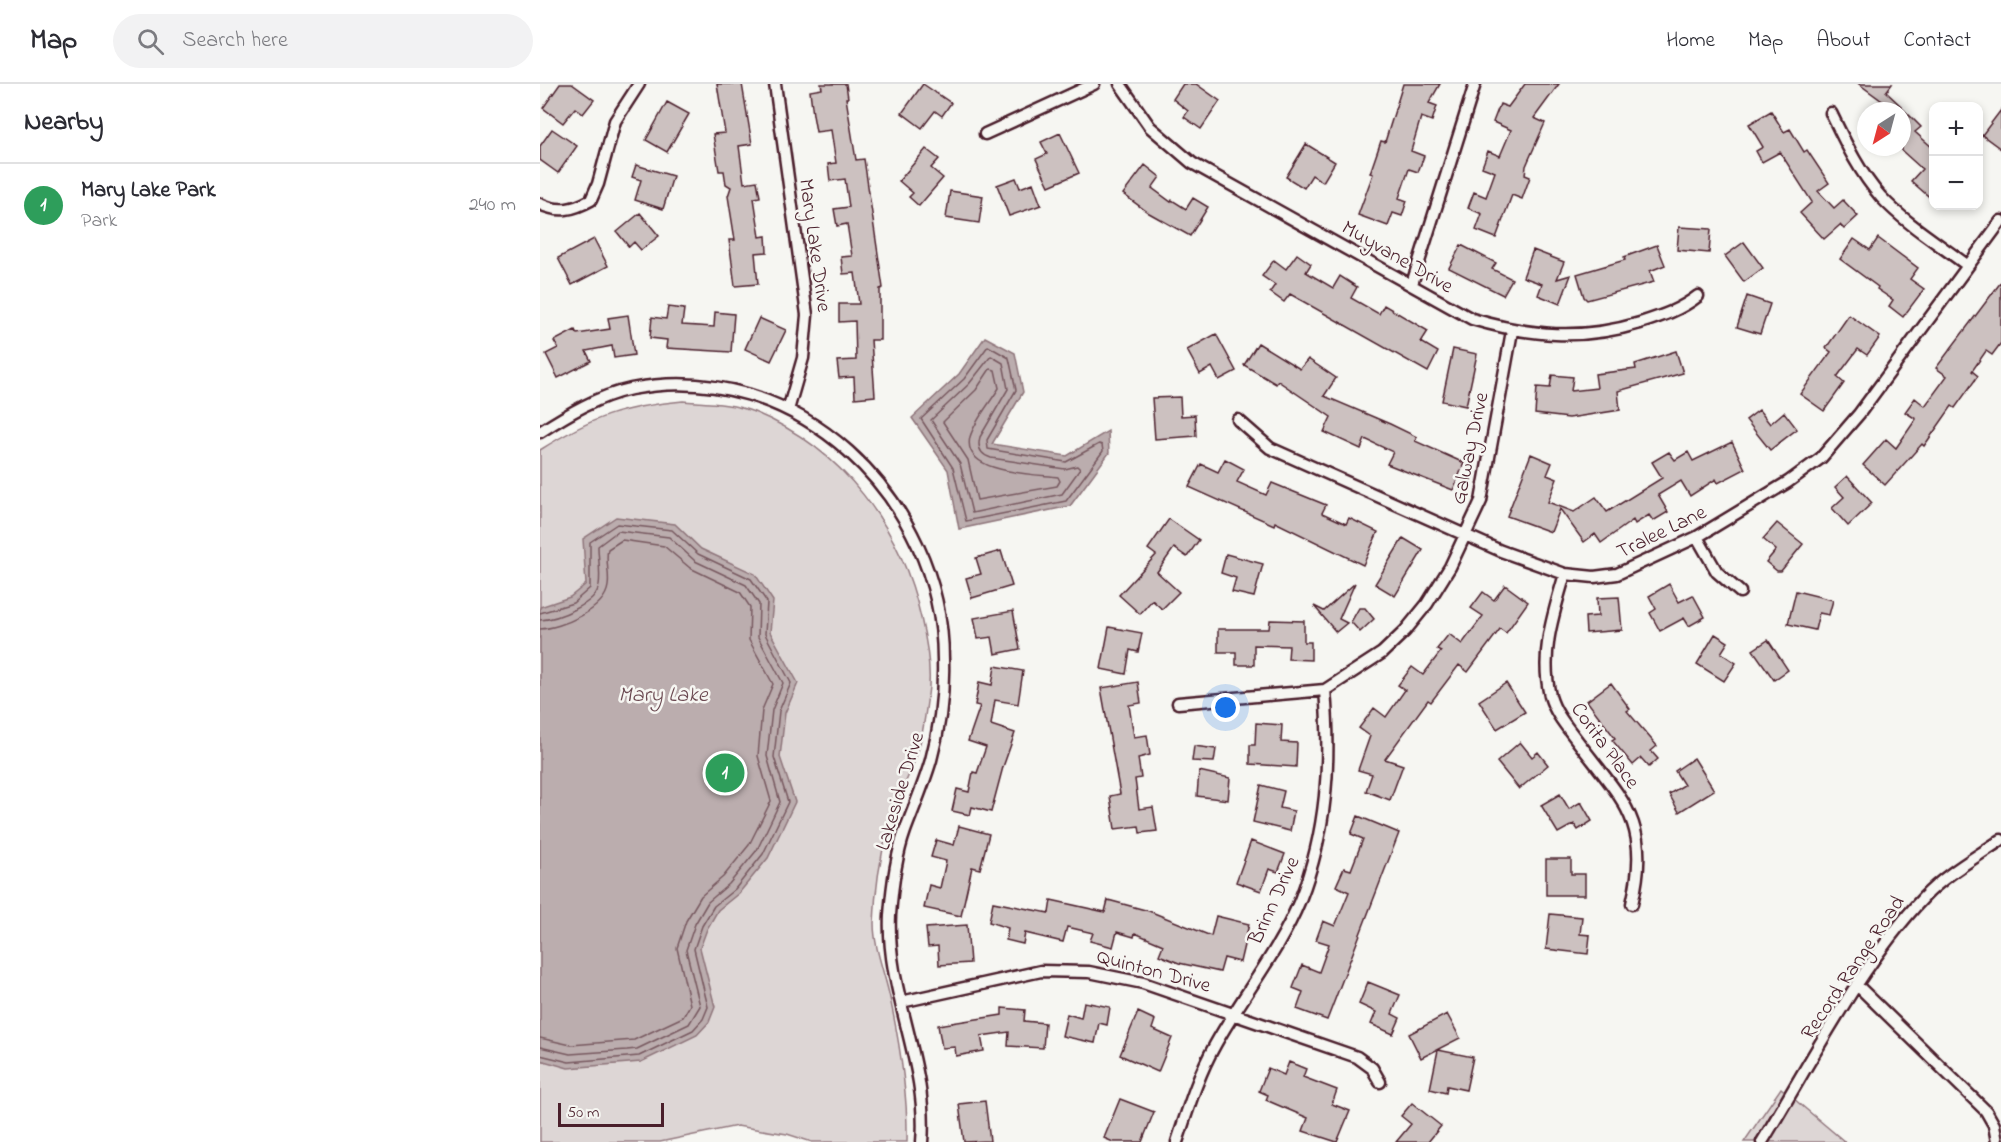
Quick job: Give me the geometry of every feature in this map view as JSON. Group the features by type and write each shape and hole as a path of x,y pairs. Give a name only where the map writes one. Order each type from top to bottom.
{"street":[{"path":"540,204 554,210 567,210 591,200 598,184 615,121 639,84"},
{"name":"Mary Lake Drive","path":"774,84 807,315 802,358 788,410"},
{"path":"985,134 1094,84"},
{"name":"Muyvane Drive","path":"1120,84 1150,127 1192,163 1412,284 1472,320 1512,331 1560,336 1595,334 1671,313 1698,296"},
{"path":"1412,284 1475,84"},
{"path":"1831,113 1852,154 1880,195 1900,215 1968,266"},
{"name":"Tralee Lane","path":"1238,420 1270,448 1466,536 1565,574 1594,577 1617,574 1697,537 1788,482 1821,458 1859,414 2001,221"},
{"name":"Galway Drive","path":"1178,703 1325,690 1382,653 1406,631 1427,604 1466,536 1481,501 1512,331"},
{"name":"Lakeside Drive","path":"540,432 605,396 632,389 664,384 717,385 760,397 825,431 845,448 885,491 922,556 938,607 944,657 938,730 923,783 904,833 890,914 891,939 901,1002 922,1108 922,1142"},
{"path":"1697,537 1717,572 1740,592"},
{"name":"Corita Place","path":"1565,574 1546,648 1551,698 1562,720 1628,809 1640,855 1640,872 1632,904"},
{"name":"Brinn Drive","path":"1177,1142 1206,1061 1288,925 1319,842 1329,762 1325,690"},
{"name":"Record Range Road","path":"1762,1142 1892,935 1925,896 1942,880 2001,840"},
{"name":"Quinton Drive","path":"901,1002 1022,975 1066,970 1125,978 1234,1012 1357,1057 1372,1068 1380,1082"},
{"path":"1858,986 1986,1111 1994,1125 1997,1142"}],"shaded area":[{"path":"683,401 746,409 786,427 814,447 840,469 863,494 883,522 912,584 927,647 929,686 924,726 918,750 885,840 878,875 874,923 900,1052 905,1088 907,1142 812,1142 787,1134 737,1126 660,1142 540,1142 540,450 576,429 608,415 661,403"},
{"path":"1781,1088 1845,1142 1744,1142"}],"water":[{"path":"985,337 1015,353 1023,392 992,444 1067,456 1108,431 1109,453 1070,506 959,529 948,470 912,418 959,374"},
{"name":"Mary Lake","path":"616,517 675,524 701,549 755,574 773,601 770,632 798,683 785,713 780,757 795,802 768,858 739,893 718,910 707,929 700,948 715,1007 709,1022 697,1035 641,1062 568,1068 540,1060 540,607 570,597 586,584 583,539"}],"building":[{"path":"560,84 572,84 594,100 583,114 575,108 563,123 543,108"},
{"path":"717,84 742,84 752,144 739,146 744,183 757,181 760,197 754,198 760,237 766,236 767,252 755,253 758,284 735,286 729,240 735,240 728,196 731,187 726,184 724,171 719,171 713,134 725,133"},
{"path":"821,84 846,84 848,98 846,98 856,160 864,159 883,288 880,289 880,340 871,340 875,396 855,398 854,377 839,378 837,361 856,360 855,321 839,322 839,304 859,304 855,273 843,274 841,257 852,256 847,224 837,226 834,209 849,207 845,179 830,181 828,164 836,163 831,130 816,132 813,115 810,91 822,89"},
{"path":"923,84 951,103 942,116 935,111 922,128 902,113"},
{"path":"1183,84 1196,84 1220,101 1201,129 1184,117 1188,111 1173,99"},
{"path":"1403,84 1440,84 1429,103 1437,106 1432,121 1421,117 1411,151 1424,156 1418,172 1409,169 1399,198 1407,201 1402,216 1393,213 1388,226 1358,215 1373,174 1370,173 1381,141 1385,142"},
{"path":"1525,84 1559,84 1534,118 1545,123 1526,166 1525,175 1530,177 1522,199 1512,195 1496,238 1476,230 1482,214 1468,208 1474,192 1486,197 1495,172 1482,167 1488,151 1500,156 1511,130 1493,122 1500,104 1508,107"},
{"path":"1859,84 1892,84 1886,92 1897,102 1884,102"},
{"path":"667,102 689,114 667,152 646,140"},
{"path":"2001,110 2001,149 1983,134"},
{"path":"1771,111 1784,132 1790,129 1804,152 1807,150 1829,183 1818,191 1834,208 1843,200 1858,216 1844,229 1840,225 1824,239 1800,213 1812,202 1780,152 1762,162 1756,151 1763,147 1749,124"},
{"path":"1911,117 1921,127 1915,132 1929,145 1929,197 1911,181 1922,169 1908,156 1911,156"},
{"path":"552,129 577,146 558,173 540,160 540,146"},
{"path":"1060,133 1079,173 1049,186 1036,159 1047,154 1041,142"},
{"path":"1306,144 1335,162 1323,182 1312,175 1304,188 1286,177"},
{"path":"926,149 939,159 931,168 943,178 919,206 909,197 913,193 899,181"},
{"path":"636,165 673,176 663,209 635,200 641,180 632,177"},
{"path":"1145,165 1160,177 1152,188 1171,202 1172,200 1186,209 1193,198 1208,207 1190,236 1149,213 1123,194"},
{"path":"1016,178 1020,188 1033,183 1041,205 1009,216 997,185"},
{"path":"950,191 983,196 979,223 946,218"},
{"path":"640,213 659,236 641,250 634,242 629,247 617,232"},
{"path":"1679,227 1711,229 1709,253 1677,250"},
{"path":"1878,238 1918,268 1910,279 1924,289 1903,317 1889,306 1893,300 1840,259 1854,239 1870,250"},
{"path":"594,239 608,266 572,285 558,258"},
{"path":"1744,242 1763,268 1744,282 1725,256"},
{"path":"1461,245 1496,263 1492,269 1512,279 1503,295 1449,268"},
{"path":"1657,245 1665,265 1650,271 1654,282 1587,300 1584,297 1577,274 1625,260 1624,257"},
{"path":"1533,250 1564,262 1557,279 1571,275 1560,304 1538,295 1542,284 1523,277"},
{"path":"1297,254 1311,264 1306,272 1333,288 1340,276 1357,287 1351,298 1379,314 1384,305 1428,331 1421,342 1438,352 1428,372 1290,294 1284,302 1270,292 1275,285 1262,276 1274,260 1286,269"},
{"path":"2001,282 2001,343 1992,355 1986,351 1972,371 1978,376 1955,408 1952,406 1924,446 1922,444 1885,485 1863,465 1886,439 1896,448 1916,419 1905,412 1915,398 1925,406 1947,376 1936,368"},
{"path":"1747,296 1770,304 1760,334 1737,327"},
{"path":"668,307 684,309 682,325 714,327 715,312 734,314 731,352 666,348 667,340 650,338 652,317 666,319"},
{"path":"628,315 634,355 614,358 612,346 586,351 591,361 558,378 546,354 558,348 554,341 575,330 577,334 610,329 608,318"},
{"path":"1849,315 1880,337 1867,355 1858,349 1837,377 1844,383 1824,411 1800,394 1831,352 1826,348"},
{"path":"759,318 786,330 771,361 745,349"},
{"path":"1216,334 1236,371 1219,380 1212,367 1200,374 1187,350"},
{"path":"1258,343 1300,369 1308,359 1336,378 1324,396 1390,424 1417,437 1415,441 1464,463 1453,490 1387,464 1393,452 1365,439 1361,449 1324,432 1331,417 1278,381 1276,384 1244,365"},
{"path":"1453,349 1477,354 1466,406 1442,401"},
{"path":"1676,351 1683,373 1618,391 1620,410 1569,418 1535,414 1537,387 1550,388 1552,375 1573,377 1571,391 1597,388 1595,374 1636,369 1635,364"},
{"path":"1180,397 1181,416 1195,415 1196,436 1155,439 1152,398"},
{"path":"1759,410 1770,424 1784,412 1797,429 1770,450 1746,420"},
{"path":"1732,442 1745,469 1718,483 1716,479 1690,496 1681,481 1658,495 1668,512 1653,521 1649,515 1635,524 1633,520 1601,543 1595,534 1584,542 1560,509 1551,532 1507,516 1531,454 1552,463 1547,475 1557,479 1548,502 1574,512 1596,497 1607,512 1662,478 1652,462 1669,452 1675,460 1688,452 1693,461"},
{"path":"1225,459 1244,469 1237,482 1266,495 1272,483 1326,505 1322,513 1346,524 1349,518 1378,532 1363,565 1275,522 1274,525 1189,487 1201,464 1218,472"},
{"path":"1847,476 1872,503 1848,526 1832,508 1844,497 1835,487"},
{"path":"1169,519 1199,540 1187,557 1174,548 1157,572 1179,592 1162,609 1152,600 1140,614 1119,595 1156,555 1148,549"},
{"path":"1777,523 1803,544 1781,571 1777,571 1766,562 1776,550 1763,539"},
{"path":"1403,538 1423,550 1395,596 1375,584"},
{"path":"1001,551 1012,586 972,598 966,578 981,574 976,558"},
{"path":"1226,554 1263,564 1254,597 1232,592 1236,578 1221,573"},
{"path":"1355,583 1339,619 1347,623 1336,632 1314,606 1324,611"},
{"path":"1669,584 1679,602 1693,595 1705,617 1689,626 1684,618 1660,631 1650,613 1656,609 1649,596"},
{"path":"1505,585 1528,602 1506,633 1500,629 1468,672 1459,665 1431,702 1428,700 1385,759 1403,765 1390,800 1366,791 1372,774 1358,770 1370,736 1359,728 1374,708 1386,717 1405,690 1398,685 1412,667 1423,675 1441,651 1437,649 1449,634 1462,644 1483,616 1471,608 1483,592 1494,600"},
{"path":"1796,591 1833,600 1829,615 1819,613 1815,630 1788,624"},
{"path":"1619,597 1622,630 1586,633 1585,617 1598,616 1597,598"},
{"path":"1359,608 1365,608 1374,619 1360,632 1351,622"},
{"path":"1013,611 1020,649 995,654 992,637 978,639 974,618"},
{"path":"1270,620 1304,621 1304,642 1311,642 1311,660 1288,659 1289,646 1254,645 1254,665 1236,665 1236,652 1218,652 1218,629 1269,629"},
{"path":"1109,627 1142,633 1138,652 1130,650 1126,674 1101,669"},
{"path":"1715,634 1728,642 1721,653 1736,663 1724,681 1697,664"},
{"path":"1768,640 1788,670 1774,680 1753,650"},
{"path":"995,666 1023,671 1018,704 995,700 991,725 1015,733 991,812 972,807 970,815 952,811 957,789 969,792 973,772 977,773 986,747 968,741 980,706 975,705 979,682 992,685"},
{"path":"1138,682 1141,703 1129,705 1134,737 1147,735 1150,755 1138,758 1141,778 1135,779 1139,809 1153,807 1157,831 1140,833 1139,826 1115,829 1110,796 1120,794 1101,688"},
{"path":"1506,683 1525,712 1497,729 1479,701"},
{"path":"1611,683 1630,709 1627,711 1657,746 1651,751 1658,759 1649,767 1641,758 1633,765 1612,740 1615,738 1587,701"},
{"path":"1256,723 1282,725 1281,742 1297,743 1296,767 1250,764 1250,745 1255,745"},
{"path":"1520,742 1532,757 1538,752 1548,765 1519,789 1497,762"},
{"path":"1194,746 1216,749 1214,762 1192,761"},
{"path":"1694,758 1714,790 1679,812 1669,794 1684,785 1675,771"},
{"path":"1199,771 1230,778 1228,800 1197,796"},
{"path":"1261,785 1284,791 1280,808 1294,811 1290,831 1253,822"},
{"path":"1560,794 1569,809 1581,802 1592,821 1578,830 1574,824 1558,833 1541,805"},
{"path":"1358,816 1399,833 1327,1020 1297,1009 1303,992 1293,988 1302,965 1319,972 1329,944 1316,940 1323,921 1335,926 1349,892 1336,886 1344,868 1351,870 1363,839 1351,834"},
{"path":"959,826 989,834 980,869 972,867 961,916 924,908 929,885 940,888 946,861 931,857 936,840 954,845"},
{"path":"1251,841 1285,854 1278,872 1269,869 1261,891 1236,882"},
{"path":"1546,859 1571,859 1571,874 1585,874 1585,895 1546,895"},
{"path":"1051,900 1105,912 1108,900 1149,911 1211,936 1216,916 1249,924 1240,962 1224,958 1220,972 1179,963 1159,955 1163,945 1135,933 1134,937 1117,932 1113,947 1090,941 1093,933 1067,927 1063,942 1025,933 1023,944 1006,940 1008,928 989,922 993,902 1049,913"},
{"path":"1550,914 1582,917 1580,934 1590,935 1588,954 1546,949"},
{"path":"967,925 970,963 939,965 938,946 928,947 926,928"},
{"path":"1368,982 1400,995 1392,1014 1400,1018 1393,1034 1371,1024 1376,1012 1359,1004"},
{"path":"1084,1002 1110,1007 1107,1025 1099,1023 1095,1043 1062,1036 1067,1014 1081,1018"},
{"path":"1002,1008 1025,1010 1024,1021 1045,1023 1043,1048 1008,1046 1009,1032 981,1036 984,1051 956,1056 955,1047 942,1048 938,1025 1002,1015"},
{"path":"1138,1012 1155,1020 1152,1029 1172,1038 1158,1072 1120,1055"},
{"path":"1447,1014 1460,1038 1421,1058 1409,1034"},
{"path":"1438,1050 1473,1057 1466,1090 1447,1086 1446,1093 1430,1089"},
{"path":"1289,1062 1306,1069 1303,1077 1337,1090 1332,1104 1350,1111 1337,1142 1303,1131 1308,1118 1266,1100 1268,1095 1259,1091 1268,1068 1284,1075"},
{"path":"1120,1099 1154,1112 1142,1142 1113,1142 1104,1138"},
{"path":"985,1101 990,1141 964,1142 959,1104"},
{"path":"1412,1103 1441,1126 1428,1142 1396,1142 1411,1124 1401,1116"}],"place":[{"name":"Mary Lake Park","path":"725,773"}]}
